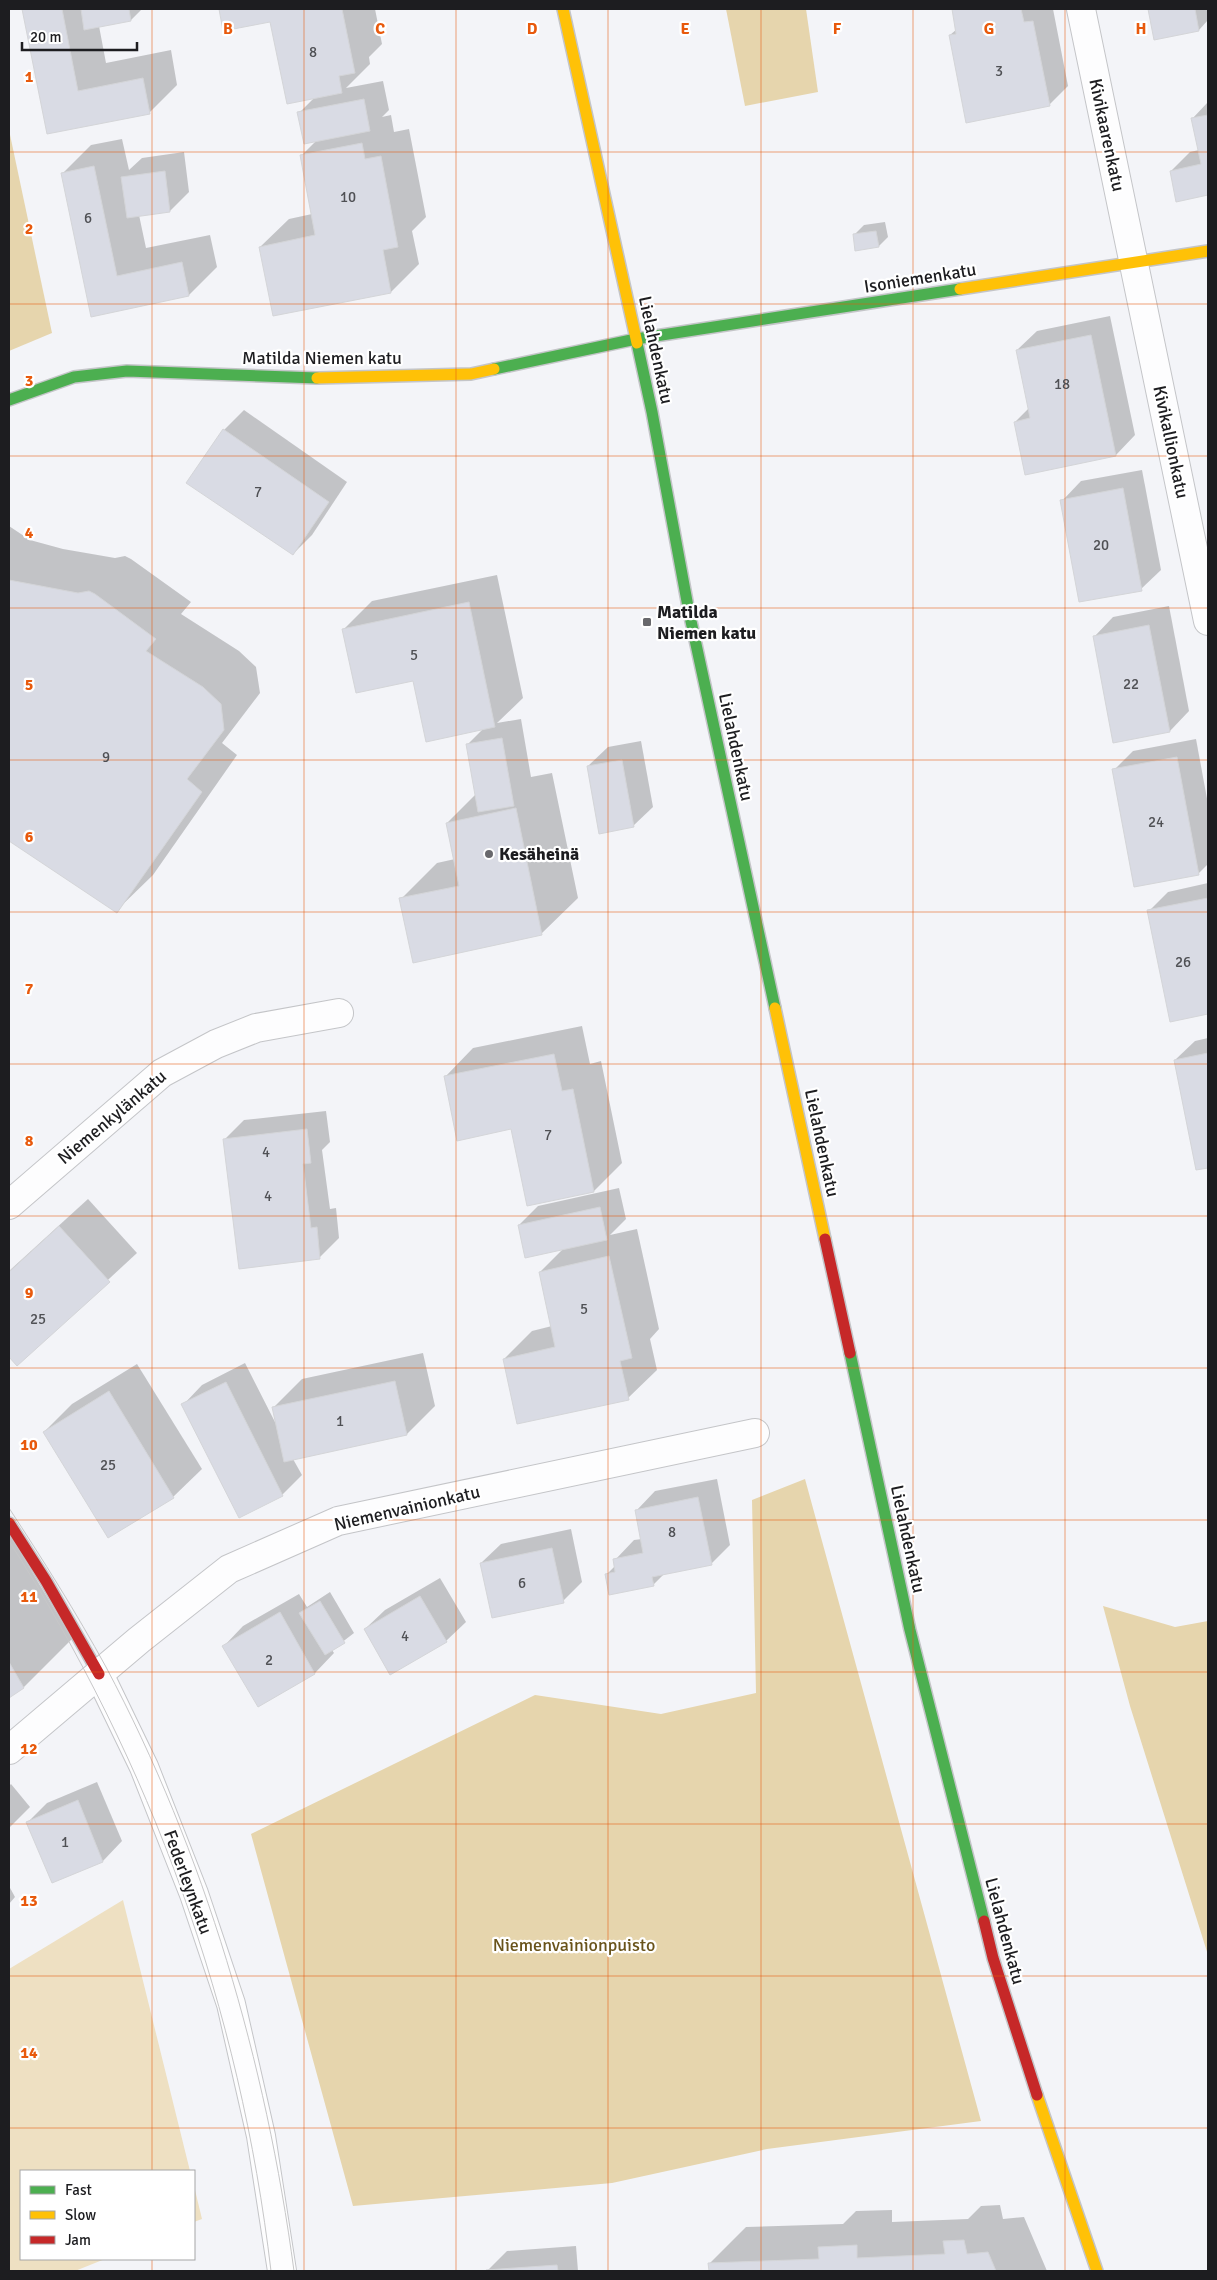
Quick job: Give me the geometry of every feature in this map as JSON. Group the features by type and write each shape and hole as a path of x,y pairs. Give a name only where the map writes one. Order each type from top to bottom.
{"main road":[{"name":"Lielahdenkatu","path":"563,9 636,339 689,612 910,1630 993,1958 1097,2271"},
{"name":"Isoniemenkatu","path":"636,339 1208,251"},
{"name":"Matilda Niemen katu","path":"9,400 74,377 128,371 304,378 471,374 636,339"},
{"name":"Federleynkatu","path":"9,1523 46,1581 99,1674"}],"street":[{"name":"Kivikaarenkatu","path":"1081,9 1134,262"},
{"name":"Kivikallionkatu","path":"1134,262 1208,621"},
{"name":"Niemenkylänkatu","path":"9,1205 162,1073 216,1044 256,1028 339,1013"},
{"name":"Niemenvainionkatu","path":"9,1750 99,1674 230,1569 338,1521 755,1432"},
{"name":"Federleynkatu","path":"99,1674 144,1767 194,1894 231,2004 261,2136 282,2271"}],"shaded area":[{"path":"123,1900 190,2170 20,2170 20,2260 102,2260 75,2271 9,2271 9,1969"},
{"path":"195,2190 202,2219 195,2222"}],"green space":[{"path":"726,9 806,9 818,92 745,106"},
{"path":"9,130 52,333 9,351"},
{"name":"Niemenvainionpuisto","path":"805,1479 981,2121 767,2149 612,2183 353,2206 251,1834 535,1695 661,1714 756,1693 752,1500"},
{"path":"1103,1606 1175,1627 1208,1621 1208,1955 1130,1706"}],"building":[{"path":"22,9 62,9 78,91 143,78 150,114 47,134"},
{"path":"81,9 129,9 131,21 84,30"},
{"path":"219,9 342,9 355,73 339,76 342,93 287,104 270,22 223,31"},
{"path":"952,9 1021,9 1024,22 1033,21 1050,106 966,123 949,35 956,34"},
{"path":"1148,9 1195,9 1199,31 1154,40"},
{"path":"364,99 370,131 304,144 297,112"},
{"path":"1208,115 1208,195 1176,202 1170,171 1201,164 1191,118"},
{"path":"362,143 365,159 381,156 398,247 383,250 391,293 273,316 259,247 315,235 300,155"},
{"path":"94,166 117,276 182,262 189,296 91,317 61,173"},
{"path":"165,171 170,212 127,218 121,177"},
{"path":"876,231 879,247 855,251 853,234"},
{"path":"1091,335 1116,456 1025,475 1014,422 1030,418 1016,350"},
{"path":"223,429 329,502 293,555 186,483"},
{"path":"1123,488 1142,591 1079,602 1060,500"},
{"path":"9,580 78,593 89,591 95,594 156,639 146,651 203,687 221,704 224,730 187,779 202,792 117,913 9,841"},
{"path":"469,602 495,727 426,742 413,681 356,693 342,629"},
{"path":"1149,625 1170,732 1113,743 1093,636"},
{"path":"502,738 514,806 478,812 466,744"},
{"path":"1177,757 1199,875 1134,887 1112,769"},
{"path":"622,760 634,827 599,834 587,766"},
{"name":"Kesäheinä","path":"516,808 542,935 413,963 399,898 459,886 446,823"},
{"path":"1208,898 1208,1014 1170,1022 1147,910"},
{"path":"1208,1053 1208,1168 1196,1170 1174,1060"},
{"path":"554,1054 562,1091 573,1089 594,1192 527,1206 511,1129 457,1141 444,1076"},
{"path":"307,1129 311,1163 303,1164 311,1228 317,1227 320,1259 239,1269 223,1139"},
{"path":"600,1207 607,1240 525,1258 518,1225"},
{"path":"59,1226 110,1282 17,1366 9,1357 9,1272"},
{"path":"609,1256 632,1358 620,1361 629,1400 517,1424 503,1359 555,1347 539,1272"},
{"path":"395,1381 407,1435 284,1462 272,1407"},
{"path":"226,1382 283,1496 239,1518 181,1404"},
{"path":"109,1391 174,1498 108,1538 43,1432"},
{"path":"698,1497 712,1565 652,1577 654,1586 609,1595 605,1574 615,1572 613,1559 643,1553 635,1510"},
{"path":"552,1548 564,1603 492,1618 480,1563"},
{"path":"420,1596 447,1642 390,1675 364,1629"},
{"path":"320,1601 345,1643 325,1655 299,1613"},
{"path":"280,1612 315,1674 258,1707 222,1646"},
{"path":"9,1662 24,1688 9,1698"},
{"path":"78,1800 103,1862 52,1883 26,1822"},
{"path":"964,2240 967,2254 988,2252 996,2271 709,2271 708,2263 819,2259 818,2247 857,2245 857,2258 945,2254 943,2241"},
{"path":"557,2265 558,2271 486,2271 486,2270"}],"tram line":[{"path":"9,1508 59,1586 106,1667 141,1738 173,1810 202,1885 227,1960 267,2115 294,2271"},
{"path":"9,1541 60,1626 106,1712 147,1801 182,1891 212,1983 237,2077 257,2173 271,2271"}],"traffic: fast":[{"path":"494,369 636,339 960,289"},
{"path":"637,343 652,412 689,612 775,1008"},
{"path":"9,400 74,377 127,371 317,378"},
{"path":"850,1353 910,1630 984,1921"}],"traffic: slow":[{"path":"563,9 637,343"},
{"path":"960,289 1208,251"},
{"path":"317,378 471,374 494,369"},
{"path":"775,1008 825,1239"},
{"path":"1037,2095 1097,2271"}],"traffic: jam":[{"path":"825,1239 850,1353"},
{"path":"9,1523 46,1581 99,1674"},
{"path":"984,1921 993,1958 1037,2095"}],"place":[{"name":"Matilda Niemen katu","path":"647,622"},
{"name":"Kesäheinä","path":"489,854"}]}
